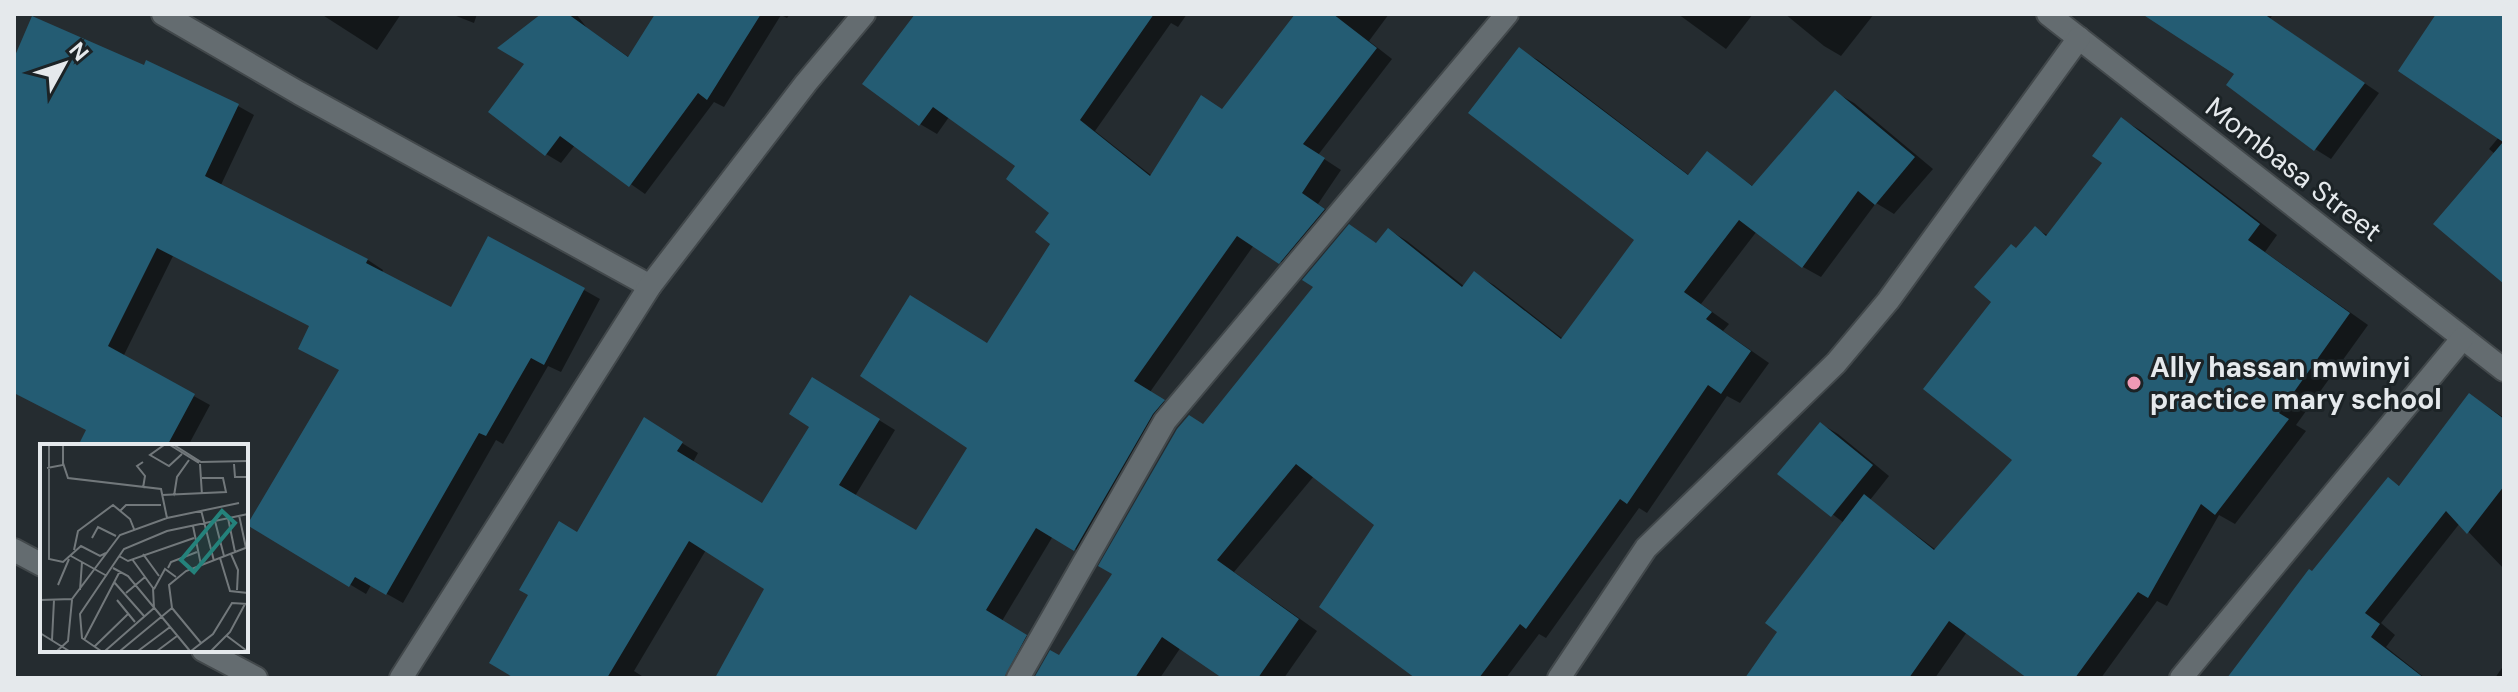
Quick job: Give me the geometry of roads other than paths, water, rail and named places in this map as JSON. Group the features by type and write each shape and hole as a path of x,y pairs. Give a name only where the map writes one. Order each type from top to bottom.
{"street":[{"path":"163,14 299,93 650,286"},
{"path":"401,678 650,286 806,83 864,14"},
{"path":"1018,678 1165,421 1507,14"},
{"name":"Mombasa Street","path":"2048,14 2504,370"},
{"path":"1559,678 1646,548 1836,363 1888,301 2079,38"},
{"path":"2181,678 2462,339"},
{"path":"14,550 40,564"},
{"path":"207,652 256,678"}],"place":[{"name":"Ally hassan mwinyi practice mary school","path":"2134,383"}]}
